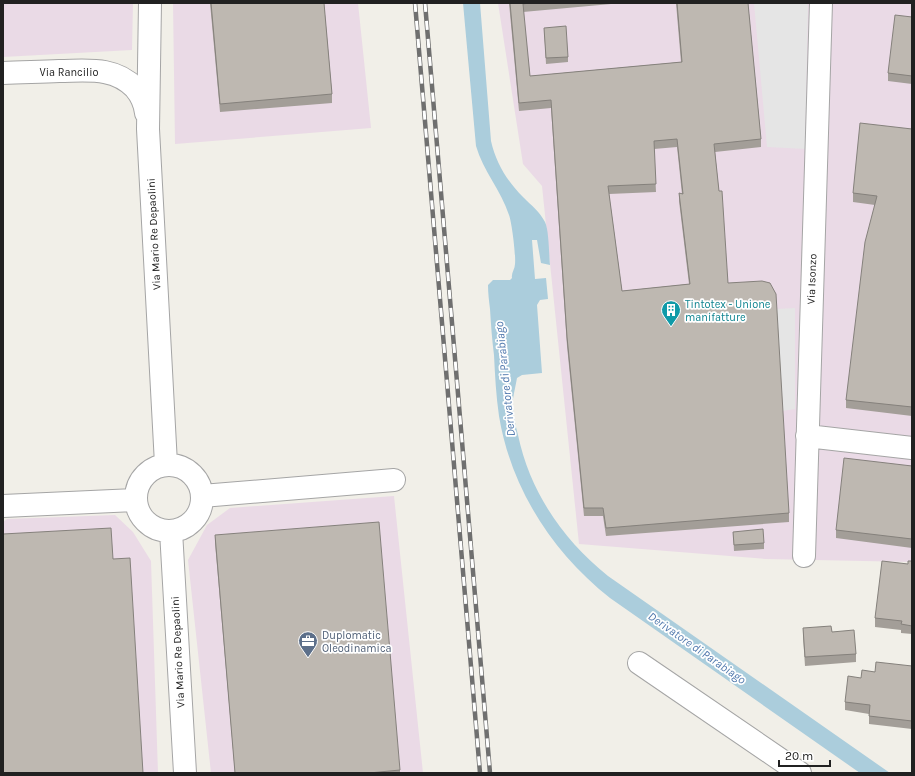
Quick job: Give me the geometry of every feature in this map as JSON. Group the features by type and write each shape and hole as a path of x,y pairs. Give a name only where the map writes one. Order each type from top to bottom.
{"street":[{"name":"Via Mario Re Depaolini","path":"150,3 148,129 166,464"},
{"name":"Via Isonzo","path":"804,556 821,3"},
{"name":"Via Rancilio","path":"3,73 95,71 114,74 123,78 138,92 146,109 148,129"},
{"path":"808,436 912,448"},
{"path":"166,464 179,466 190,473 198,483 202,496 200,508 194,520 183,528 171,531 158,529 147,522 139,512 135,500 137,487 144,476 154,468 166,464"},
{"path":"202,496 394,480"},
{"path":"3,506 135,500"},
{"name":"Via Mario Re Depaolini","path":"171,531 185,773"},
{"path":"639,663 800,773"}],"shaded area":[{"path":"3,3 133,3 132,50 3,57"},
{"path":"173,3 358,3 371,128 175,144"},
{"path":"498,3 912,3 912,562 766,559 579,544 542,186 523,164"},
{"path":"754,3 807,3 805,149 767,147"},
{"path":"795,308 795,409 782,411 776,309"},
{"name":"Duplomatic Oleodinamica","path":"394,496 423,773 211,773 188,560 207,525 230,508"},
{"path":"115,515 133,532 151,561 158,773 3,773 3,522 7,519"}],"water":[{"name":"Derivatore di Parabiago","path":"463,3 480,3 491,141 493,149 499,164 512,185 543,218 549,243 550,265 541,263 537,240 532,240 535,279 546,278 548,299 540,300 537,305 542,373 522,375 517,378 513,396 513,412 523,456 540,495 563,531 592,562 608,576 890,773 860,773 610,598 570,561 553,540 524,494 513,469 499,416 488,291 488,285 493,280 510,280 512,278 515,264 514,240 506,206 483,164 476,146"}],"building":[{"path":"211,3 324,3 332,94 220,104"},
{"name":"Tintotex - Unione manifatture","path":"510,3 529,3 523,4 530,76 682,62 677,3 748,3 761,139 714,144 719,191 722,191 728,283 762,281 770,283 776,294 789,513 606,528 603,508 584,508 567,337 551,100 519,103","holes":["677,139 683,194 679,193 690,284 622,291 608,186 656,184 654,141"]},
{"path":"895,15 912,17 912,76 888,73"},
{"path":"566,26 568,57 546,58 544,28"},
{"path":"860,123 912,129 912,407 846,400 865,242 877,196 853,193"},
{"path":"844,458 912,466 912,539 836,530"},
{"name":"Duplomatic Oleodinamica","path":"379,522 400,770 369,773 235,773 215,535"},
{"path":"111,528 113,559 130,558 143,773 3,773 3,534"},
{"path":"763,529 764,543 734,545 733,532"},
{"path":"882,561 908,564 908,561 912,561 912,626 901,624 902,621 875,618"},
{"path":"831,626 832,632 854,630 856,654 805,657 803,628"},
{"path":"876,662 912,666 912,721 869,716 870,705 845,702 848,676 861,678 862,670 875,672"}],"railway":[{"path":"415,3 480,773"},
{"path":"425,3 490,773"}],"place":[{"name":"Tintotex - Unione manifatture","path":"671,327"},
{"name":"Duplomatic Oleodinamica","path":"308,658"}]}
